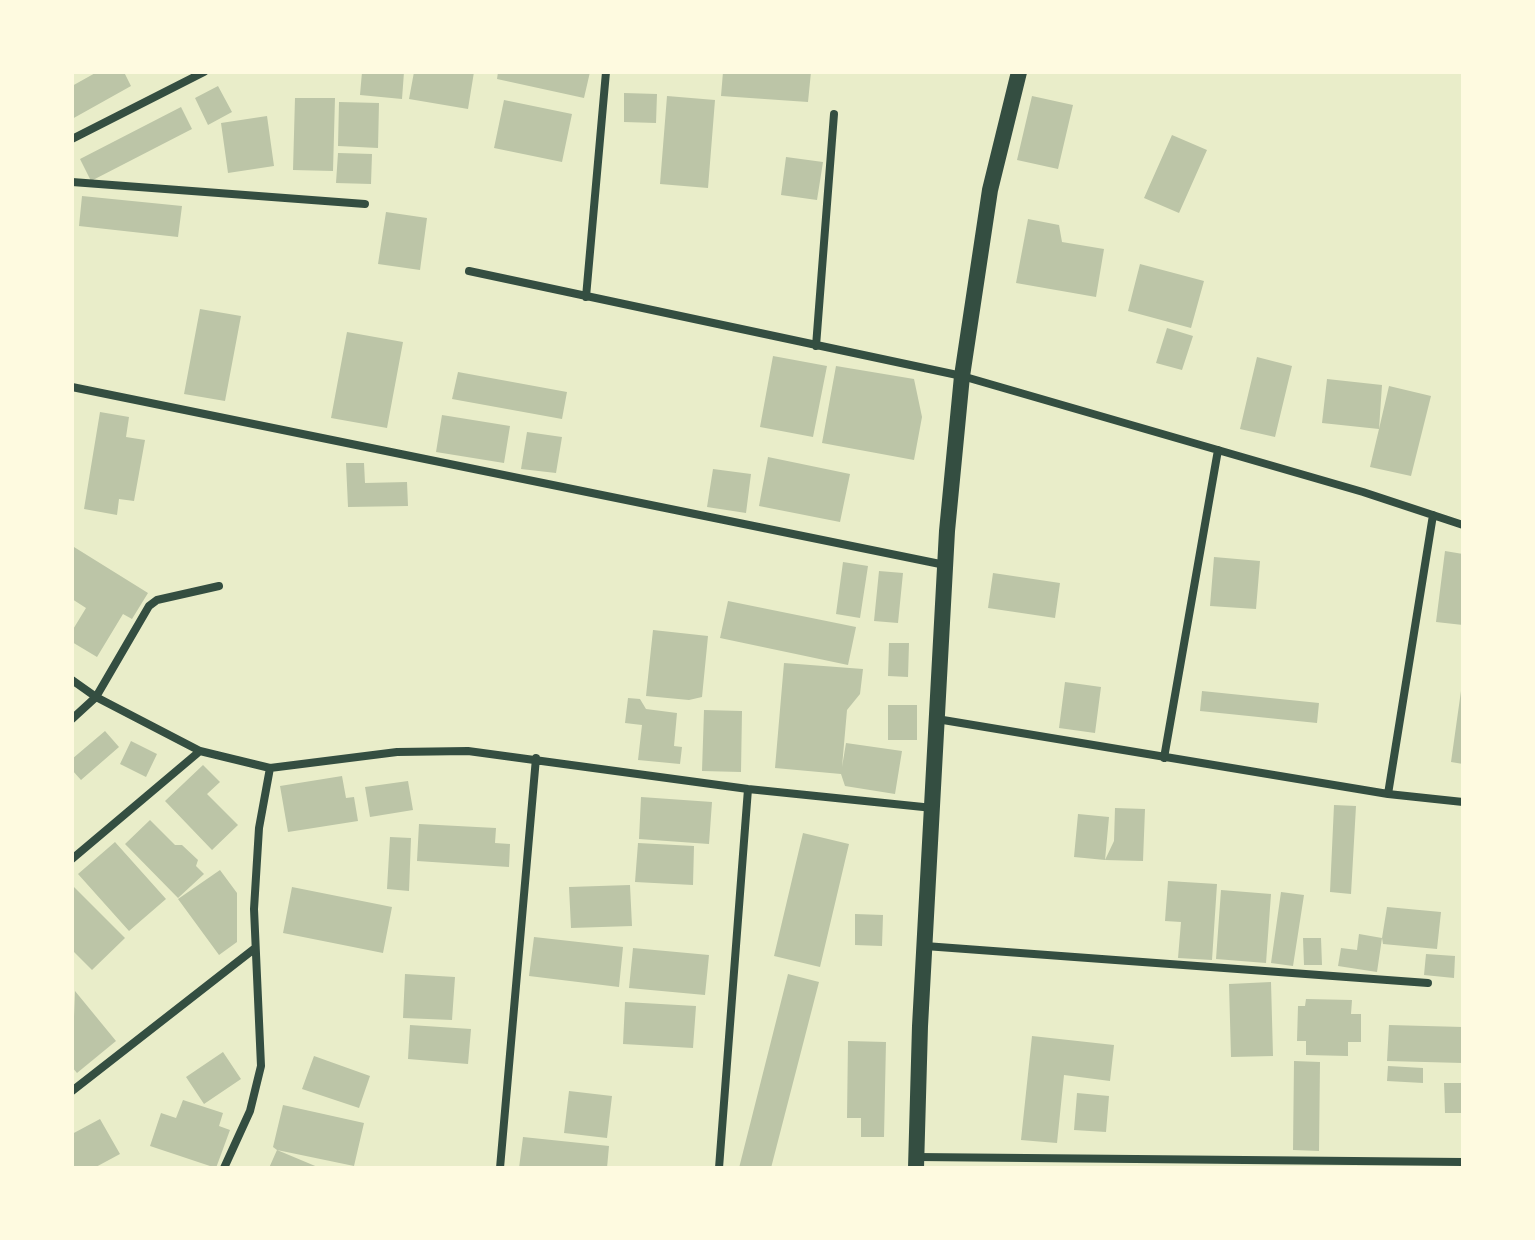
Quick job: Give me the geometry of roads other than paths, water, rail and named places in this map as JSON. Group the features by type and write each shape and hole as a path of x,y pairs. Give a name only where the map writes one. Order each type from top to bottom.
{"main road":[{"path":"916,1163 937,719 962,376 990,190 1019,72"}],"street":[{"path":"72,139 204,72"},
{"path":"586,297 606,72"},
{"path":"816,346 834,114"},
{"path":"72,182 365,204"},
{"path":"469,271 962,376 1463,525"},
{"path":"72,387 946,566"},
{"path":"1164,758 1218,450"},
{"path":"1388,794 1433,515"},
{"path":"72,719 96,697 149,606 157,600 219,586"},
{"path":"72,680 96,697 200,751 270,768 397,752 468,751 748,789 933,808"},
{"path":"937,719 1388,794 1463,802"},
{"path":"72,859 200,751"},
{"path":"500,1168 536,758"},
{"path":"224,1168 250,1111 261,1066 254,949 259,828 270,768"},
{"path":"719,1168 748,789"},
{"path":"925,946 1428,983"},
{"path":"72,1091 254,949"},
{"path":"916,1163 1463,1162"}]}
